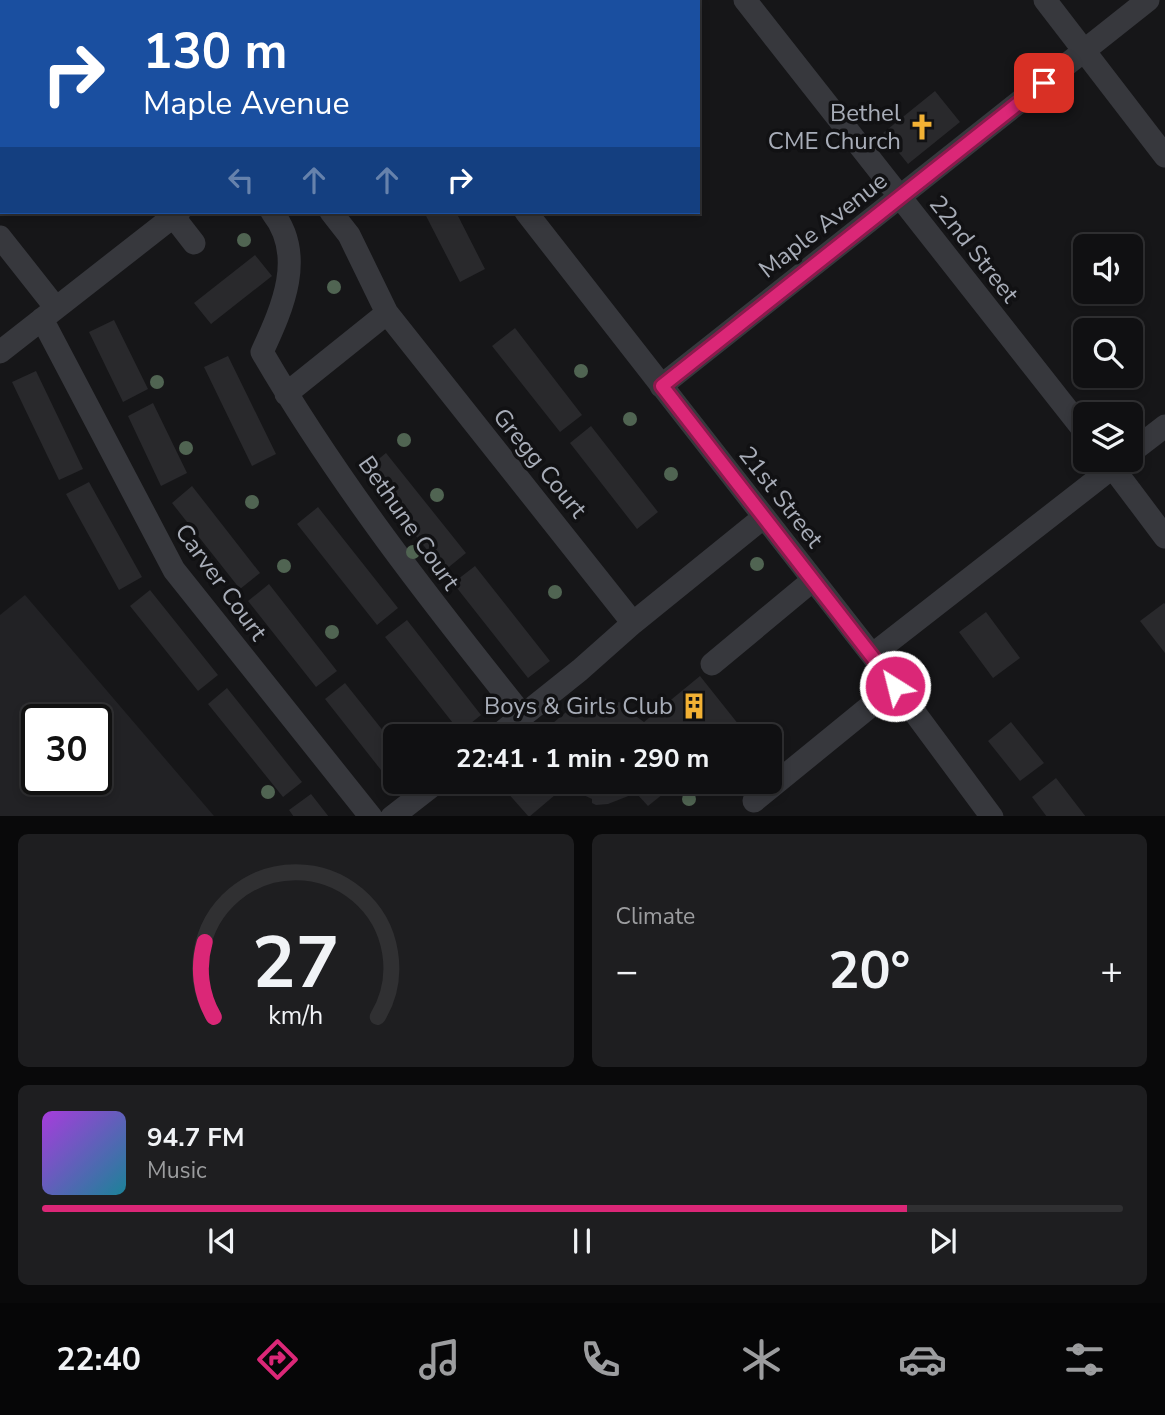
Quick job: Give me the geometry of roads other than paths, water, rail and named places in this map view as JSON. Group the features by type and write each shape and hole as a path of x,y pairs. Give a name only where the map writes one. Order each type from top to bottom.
{"street":[{"name":"22nd Street","path":"745,0 1073,417"},
{"path":"1045,0 1165,156"},
{"name":"Maple Avenue","path":"662,386 1148,0"},
{"path":"0,352 176,214 194,243"},
{"name":"Bethune Court","path":"273,214 288,239 291,256 283,294 262,352 286,394 417,584 523,716"},
{"name":"Gregg Court","path":"333,214 349,235 387,313 634,623"},
{"name":"21st Street","path":"528,214 872,655 991,816"},
{"name":"Carver Court","path":"0,237 49,314 174,570 370,816"},
{"path":"286,394 387,313"},
{"path":"1143,442 1165,426"},
{"path":"872,655 1103,472"},
{"path":"1125,472 1165,537"},
{"path":"513,724 764,517"},
{"path":"712,664 813,580"},
{"path":"754,801 895,686"},
{"path":"393,816 422,794"}],"place":[{"name":"Bethel CME Church","path":"922,127"},
{"name":"Boys & Girls Club","path":"694,706"}]}
